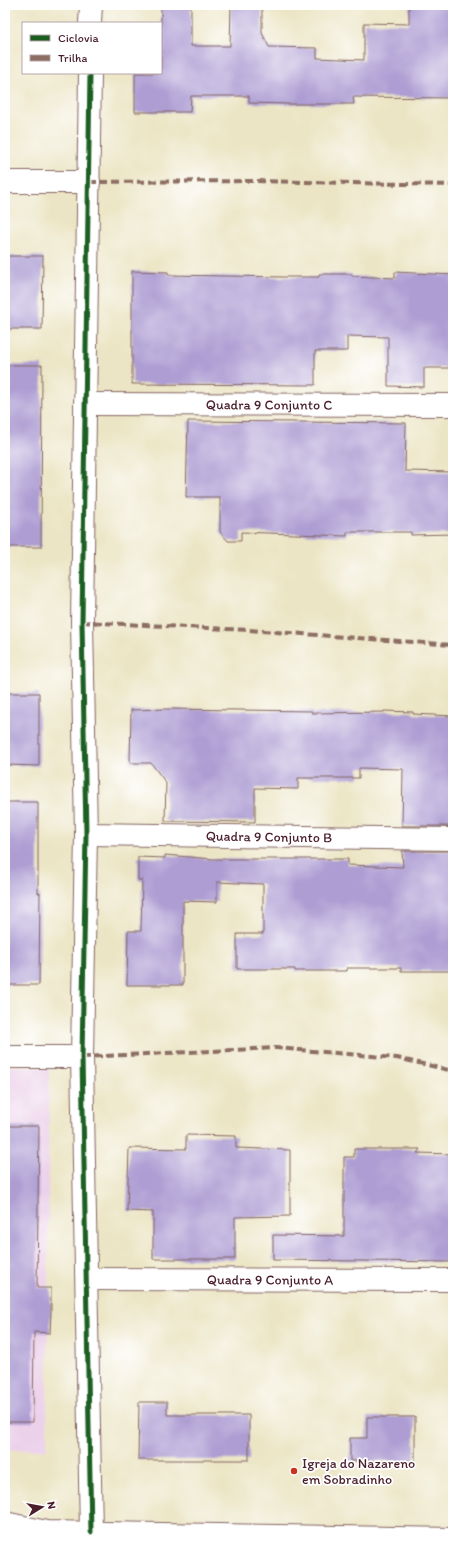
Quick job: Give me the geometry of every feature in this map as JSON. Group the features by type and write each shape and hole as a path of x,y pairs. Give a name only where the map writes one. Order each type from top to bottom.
{"street":[{"path":"90,22 91,5"},
{"path":"90,74 82,622 86,834 82,1057 91,1532"},
{"path":"5,182 89,182"},
{"name":"Quadra 9 Conjunto C","path":"85,404 453,405"},
{"name":"Quadra 9 Conjunto B","path":"86,834 453,839"},
{"path":"5,1057 82,1057"},
{"name":"Quadra 9 Conjunto A","path":"87,1279 453,1280"},
{"path":"5,1523 46,1532 453,1539"},
{"path":"5,1541 46,1532"}],"shaded area":[{"path":"5,1066 49,1067 47,1449 5,1450"}],"building":[{"path":"161,5 191,5 191,46 230,46 231,5 262,5 262,33 269,47 317,48 317,58 364,60 364,23 409,24 409,5 453,5 453,98 353,97 354,104 288,104 249,103 249,96 191,96 190,112 135,112 135,74 162,74"},
{"path":"5,256 43,256 42,329 5,329"},
{"path":"132,271 168,272 168,275 283,277 319,277 319,274 352,274 352,276 395,278 395,272 453,275 453,368 424,368 424,387 388,386 388,337 347,336 347,351 315,351 315,385 132,384"},
{"path":"5,365 42,365 41,547 5,547"},
{"path":"188,421 406,423 405,471 453,472 453,534 411,535 411,532 347,532 347,536 241,532 241,541 228,541 220,532 220,497 186,497"},
{"path":"5,693 39,693 39,766 5,765"},
{"path":"131,710 312,711 312,713 384,711 452,716 453,826 402,826 403,769 359,768 359,778 298,778 298,789 255,788 255,822 165,821 166,783 151,763 130,763"},
{"path":"5,802 38,802 38,893 40,893 39,985 5,985"},
{"path":"402,851 453,851 452,971 401,971 401,968 347,968 347,971 237,969 237,934 263,934 263,884 217,882 217,902 183,901 183,985 127,985 128,931 141,931 142,880 138,880 138,857 165,858 165,855 213,859 348,859 348,865 403,867"},
{"path":"5,1126 39,1126 37,1288 51,1288 51,1311 50,1333 34,1332 33,1422 5,1422 7,1260 5,1260"},
{"path":"186,1135 236,1136 236,1148 290,1150 290,1216 235,1217 235,1259 153,1259 153,1212 127,1211 129,1148 186,1149"},
{"path":"354,1149 420,1149 417,1153 453,1154 453,1262 273,1260 273,1235 344,1236 344,1157 354,1157"},
{"path":"139,1402 167,1402 167,1415 249,1415 249,1460 138,1460"},
{"path":"367,1417 415,1417 415,1461 350,1461 350,1438 367,1438"}],"marked path":[{"path":"89,182 254,181 453,185"},
{"path":"82,622 249,630 453,645"},
{"path":"82,1057 276,1048 397,1058 453,1071"}],"cycle path":[{"path":"90,74 82,622 86,834 82,1057 91,1532"}],"place":[{"name":"Igreja do Nazareno em Sobradinho","path":"294,1471"}]}
